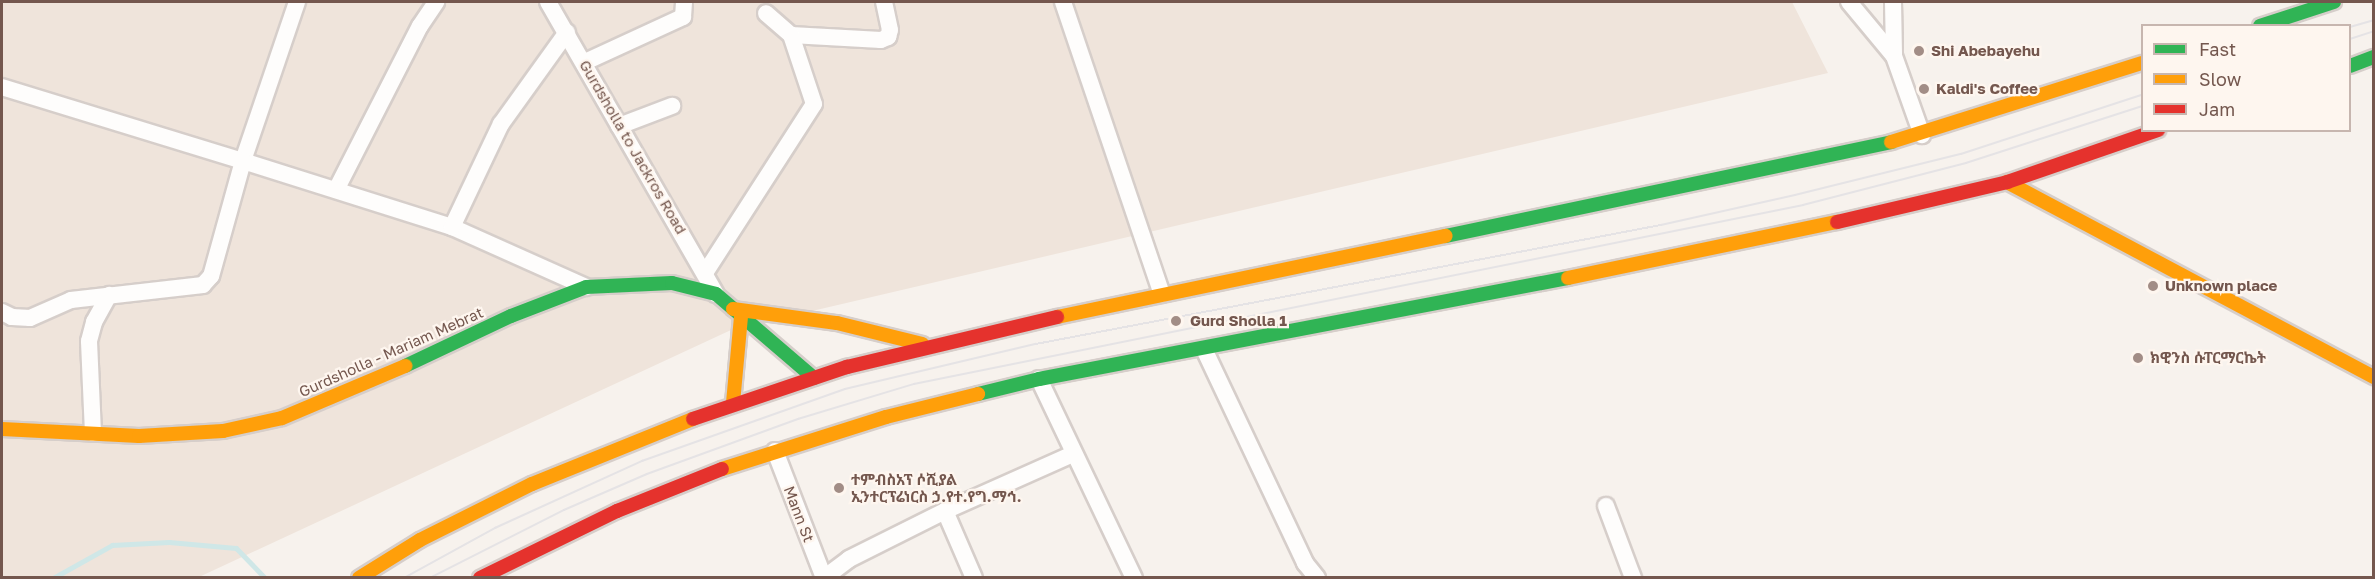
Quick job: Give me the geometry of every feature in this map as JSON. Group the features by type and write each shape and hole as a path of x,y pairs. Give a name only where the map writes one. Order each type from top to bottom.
{"main road":[{"path":"2266,24 2334,2"},
{"path":"2351,65 2373,57"},
{"path":"360,578 420,540 532,484 733,403 925,345 1162,294 1612,204 1922,135 2141,63"},
{"path":"480,578 617,511 775,450 886,417 1039,379 1754,242 2007,182 2152,132"},
{"path":"2007,182 2373,377"},
{"name":"Gurdsholla - Mariam Mebrat","path":"2,429 139,436 223,431 282,418 334,399 511,316 586,287 672,284 716,294"},
{"path":"716,294 814,378"},
{"path":"737,312 837,323 925,345"},
{"path":"733,403 737,312"}],"street":[{"path":"336,190 420,26 436,2"},
{"name":"Gurdsholla to Jackros Road","path":"548,2 585,62 619,126 716,294"},
{"path":"585,62 683,17 684,2"},
{"path":"791,35 881,40 888,37 890,30 884,2"},
{"path":"1064,2 1162,294"},
{"path":"1849,2 1894,56"},
{"path":"1893,2 1894,56 1922,135"},
{"path":"2,312 12,317 30,318 71,300 196,286 212,276 243,161 292,3"},
{"path":"705,273 814,104 791,35 766,13"},
{"path":"452,227 501,124 567,32"},
{"path":"2,87 452,227 586,287"},
{"path":"619,126 672,106"},
{"path":"93,433 90,341 94,322 110,295"},
{"path":"1204,349 1305,563 1317,578"},
{"path":"1039,379 1134,578"},
{"name":"Mann St","path":"775,450 824,578"},
{"path":"824,578 849,559 945,511 1073,454"},
{"path":"1606,506 1633,578"},
{"path":"945,511 974,578"}],"shaded area":[{"path":"2,2 1792,2 1828,73 731,330 199,577 2,578"}],"waterway":[{"path":"53,578 112,545 169,542 236,548 265,578"}],"tram line":[{"path":"2351,27 2374,20"},
{"path":"2351,39 2374,31"},
{"path":"404,578 495,528 642,461 845,389 1036,344 1661,225 1795,195 1961,154 2141,95"},
{"path":"430,578 564,510 647,474 798,419 914,384 1803,205 1966,163 2141,106"}],"traffic: fast":[{"path":"2266,24 2334,2"},
{"path":"2351,66 2374,57"},
{"path":"1446,236 1891,142"},
{"path":"978,394 1039,379 1568,278"},
{"path":"405,366 511,316 586,287 672,283 716,294 814,378"}],"traffic: slow":[{"path":"1891,142 2141,63"},
{"path":"2007,182 2374,377"},
{"path":"1568,278 1837,222"},
{"path":"1057,317 1446,236"},
{"path":"733,309 837,323 922,344"},
{"path":"733,403 741,316"},
{"path":"2,429 139,436 223,431 282,418 405,366"},
{"path":"722,469 886,417 978,394"},
{"path":"359,578 420,540 532,484 693,419"}],"traffic: jam":[{"path":"1837,222 2007,182 2152,132"},
{"path":"693,419 847,367 1057,317"},
{"path":"480,578 617,511 722,469"}],"place":[{"name":"Shi Abebayehu","path":"1919,51"},
{"name":"Kaldi's Coffee","path":"1924,89"},
{"name":"Unknown place","path":"2153,286"},
{"name":"Gurd Sholla 1","path":"1176,321"},
{"name":"ክዊንስ ሱፐርማርኬት","path":"2138,358"},
{"name":"ተምብስአፕ ሶሺያል ኢንተርፕሬነርስ ኃ.የተ.የግ.ማኅ.","path":"839,488"}]}
